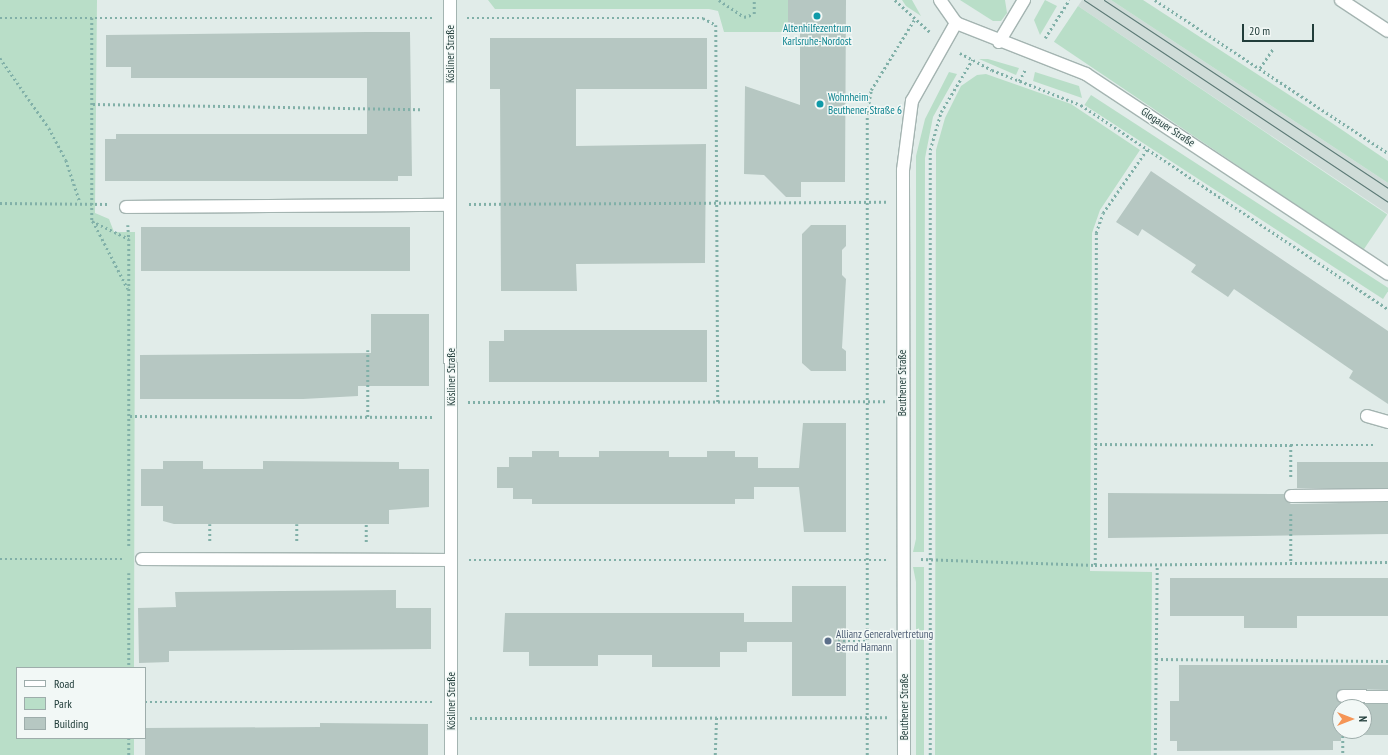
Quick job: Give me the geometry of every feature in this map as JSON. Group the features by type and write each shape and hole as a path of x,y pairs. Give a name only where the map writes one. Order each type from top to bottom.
{"street":[{"name":"Kösliner Straße","path":"450,0 451,755"},
{"path":"940,0 956,23"},
{"path":"999,42 1024,0"},
{"path":"1341,0 1388,30"},
{"name":"Glogauer Straße","path":"956,23 999,42 1035,53 1093,79 1388,274"},
{"name":"Beuthener Straße","path":"904,755 902,202 905,133 912,101 956,23"},
{"path":"126,207 450,205"},
{"path":"1367,416 1388,422"},
{"path":"1291,496 1388,495"},
{"path":"142,559 451,560"},
{"path":"1343,696 1388,697"}],"path":[{"path":"719,0 744,18 754,14 754,0"},
{"path":"895,0 914,20 945,44 972,60 1071,100 1148,148 1388,309"},
{"path":"1035,53 1068,1 1064,0"},
{"path":"1155,0 1388,153"},
{"path":"0,18 710,19 717,32 718,402"},
{"path":"92,18 94,202 92,221 130,291"},
{"path":"867,755 867,113 871,90 914,20"},
{"path":"1260,68 1273,49"},
{"path":"0,58 49,128 66,160 80,202"},
{"path":"930,755 930,150 941,112 972,60"},
{"path":"92,104 420,109"},
{"path":"1094,565 1098,222 1148,148"},
{"path":"0,203 94,202"},
{"path":"450,205 902,202"},
{"path":"92,221 129,239"},
{"path":"129,234 129,667"},
{"path":"368,350 368,417"},
{"path":"451,402 902,401"},
{"path":"130,416 451,417"},
{"path":"1095,444 1375,445"},
{"path":"1291,445 1291,563"},
{"path":"0,559 129,559"},
{"path":"1155,755 1157,565"},
{"path":"838,641 867,641"},
{"path":"1156,659 1388,661"},
{"path":"146,702 451,702"},
{"path":"715,755 716,717"},
{"path":"451,718 904,717"},
{"path":"129,739 129,755"},
{"path":"1343,739 1343,755"}],"shaded area":[{"path":"1082,0 1111,0 1388,183 1388,214 1078,6"}],"green space":[{"path":"0,0 97,0 95,213 109,219 114,232 135,232 134,667 16,667 16,739 134,739 134,755 0,755"},
{"path":"488,0 788,0 788,32 724,32 718,11 709,9 495,9"},
{"path":"902,0 912,0 921,16 906,6"},
{"path":"960,0 1005,0 1007,13 1001,21 993,21"},
{"path":"1045,0 1057,6 1040,35 1034,20"},
{"path":"1111,0 1143,0 1323,117 1388,161 1388,183"},
{"path":"1078,6 1387,215 1363,250 1054,42"},
{"path":"979,59 988,59 1019,68 1016,75"},
{"path":"949,72 957,74 933,117 925,158 924,552 913,552 916,539 916,156 925,119"},
{"path":"1035,72 1079,86 1082,98 1033,81"},
{"path":"986,74 1071,104 1140,150 1100,210 1092,233 1090,571 1152,572 1151,755 935,755 936,150 945,118 961,86 977,75"},
{"path":"1091,95 1388,288 1388,291 1383,299 1084,105"},
{"path":"913,567 924,567 924,755 916,755 916,582"}],"building":[{"path":"788,0 846,0 845,182 801,182 801,197 786,197 764,175 744,174 745,86 800,105 800,32 788,32"},
{"path":"410,32 412,176 398,176 398,181 105,181 105,139 116,139 116,134 367,134 367,78 131,78 131,67 106,67 106,35"},
{"path":"490,38 707,38 707,89 576,89 576,146 706,144 705,263 576,264 577,291 501,291 500,89 490,89"},
{"path":"1151,171 1388,331 1388,404 1349,378 1353,371 1234,289 1228,297 1191,272 1196,265 1142,229 1138,236 1116,222"},
{"path":"811,225 846,225 846,246 842,250 842,275 846,279 842,348 846,351 846,371 811,371 802,363 802,234"},
{"path":"141,227 410,227 410,271 141,271"},
{"path":"371,314 429,314 429,386 358,386 358,396 303,399 140,399 140,355 371,353"},
{"path":"504,330 707,330 707,382 489,382 489,341 504,341"},
{"path":"803,423 846,423 846,532 804,532 799,487 754,487 754,499 735,499 735,504 532,504 532,499 513,499 513,488 497,488 497,467 509,467 509,457 532,457 532,451 559,451 559,457 599,457 599,451 669,451 669,457 707,457 707,451 735,451 735,457 758,457 758,468 799,468"},
{"path":"163,461 203,461 203,469 263,469 263,461 399,462 399,469 429,469 429,507 389,510 389,524 174,524 163,521 163,506 141,506 141,469 163,469"},
{"path":"1297,462 1388,462 1388,488 1297,488"},
{"path":"1108,493 1284,494 1285,500 1291,504 1388,502 1388,534 1108,538"},
{"path":"1170,578 1388,578 1388,616 1297,616 1297,628 1244,628 1244,616 1170,616"},
{"path":"792,586 846,586 846,696 792,696 792,642 747,642 747,652 720,652 720,667 652,667 652,655 598,655 598,666 529,666 529,652 503,652 505,613 744,613 744,622 792,622"},
{"path":"396,590 396,608 431,608 431,649 169,651 169,662 139,663 138,608 176,607 175,592"},
{"path":"1179,665 1388,665 1388,690 1343,689 1336,696 1339,699 1332,699 1332,739 1341,739 1341,741 1333,741 1333,750 1177,751 1177,741 1170,741 1170,701 1179,701"},
{"path":"1372,704 1388,704 1388,735 1372,735"},
{"path":"320,723 428,724 428,755 145,755 146,728 320,727"}],"tram line":[{"path":"1084,0 1388,202"},
{"path":"1104,0 1388,188"}],"place":[{"name":"Altenhilfezentrum Karlsruhe-Nordost","path":"817,16"},
{"name":"Wohnheim Beuthener Straße 6","path":"820,104"},
{"name":"Allianz Generalvertretung Bernd Hamann","path":"828,641"}]}
